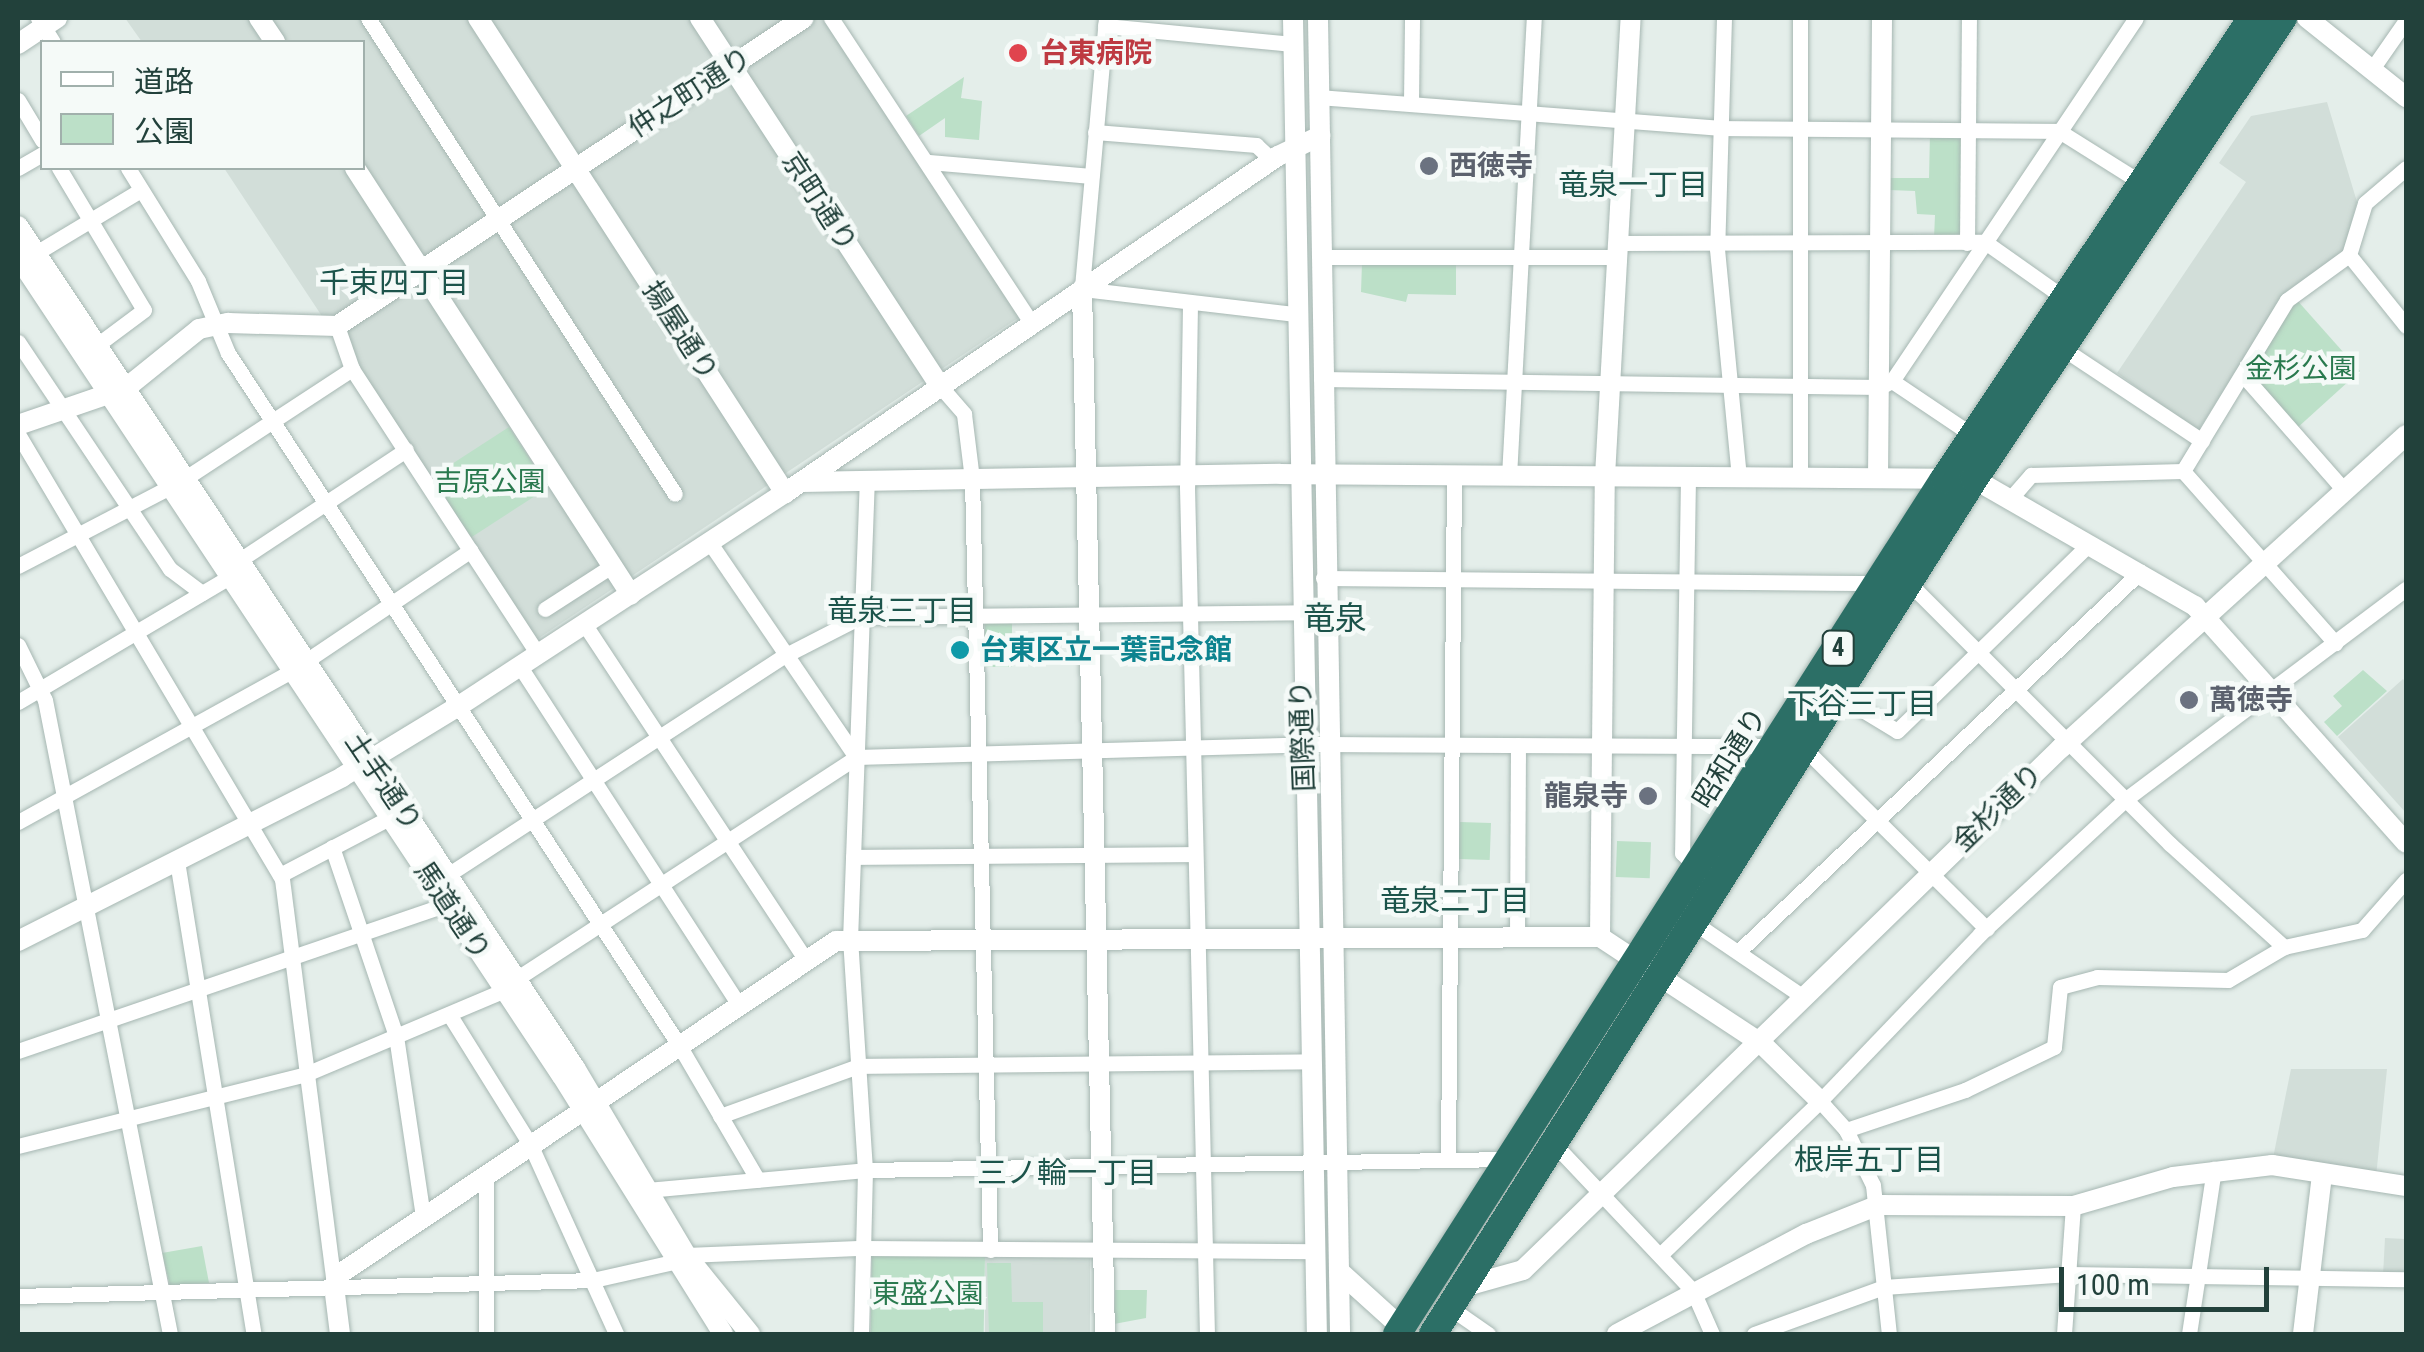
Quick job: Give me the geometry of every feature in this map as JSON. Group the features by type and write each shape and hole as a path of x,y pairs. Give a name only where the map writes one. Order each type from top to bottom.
{"highway":[{"name":"昭和通り","path":"1433,1334 1555,1145 1649,972 1699,869 1770,754 2063,297 2252,18"},
{"name":"昭和通り","path":"1400,1331 1514,1159 1649,972 1693,922 1974,479 2282,18"}],"street":[{"path":"259,18 273,40"},
{"path":"368,18 676,494"},
{"name":"揚屋通り","path":"478,18 793,488"},
{"name":"京町通り","path":"700,18 940,386"},
{"name":"仲之町通り","path":"337,326 804,18"},
{"path":"832,18 1032,324"},
{"name":"国際通り","path":"1293,18 1295,314 1317,1334"},
{"name":"国際通り","path":"1318,18 1321,474 1340,1334"},
{"path":"1412,18 1412,103"},
{"path":"1510,476 1534,18"},
{"path":"1600,936 1605,476 1630,18"},
{"path":"1724,18 1716,242 1739,478"},
{"path":"1800,18 1804,242 1800,478"},
{"path":"1878,478 1886,384 1881,243 1882,18"},
{"path":"1967,243 1970,18"},
{"path":"1886,384 2136,18"},
{"path":"2308,18 2406,97"},
{"path":"2372,69 2406,20"},
{"path":"1105,1334 1082,289 1106,22 1293,44"},
{"path":"18,44 47,24"},
{"path":"1319,97 1720,128 2059,130 2142,184"},
{"path":"18,100 40,137"},
{"path":"1096,132 1256,145 1272,160"},
{"path":"18,941 362,765 459,706 793,488 1272,160 1320,136"},
{"path":"18,168 40,155"},
{"path":"929,162 1091,176"},
{"path":"2183,471 2288,300 2349,256 2365,204 2406,168"},
{"path":"60,170 144,310 98,345"},
{"path":"129,170 198,281 214,324 272,422 678,1045 758,1180"},
{"path":"356,170 631,595"},
{"path":"27,255 142,190"},
{"path":"18,226 27,255 116,390"},
{"path":"1320,257 1520,257 1716,242 1985,242 2063,297"},
{"path":"27,255 98,345 116,390"},
{"path":"2349,256 2405,322"},
{"path":"1082,289 1295,314"},
{"path":"1190,304 1192,750 1207,1334"},
{"path":"18,424 116,390 182,340 214,324 337,326 352,369 471,550 593,780 739,1004"},
{"path":"18,342 170,569 202,593"},
{"path":"2062,348 2202,441"},
{"path":"18,566 176,483 352,369"},
{"path":"2243,375 2344,490"},
{"path":"1320,380 1886,384 1974,436"},
{"path":"940,386 964,414 972,480 990,1250"},
{"name":"馬道通り","path":"116,390 362,765 390,818 447,904 510,985 721,1326 747,1334"},
{"path":"18,434 280,874 340,1334"},
{"name":"金杉通り","path":"1432,1284 1463,1290 1522,1262 1602,1194 2068,740 2406,435"},
{"path":"18,702 202,593 406,450"},
{"path":"843,452 846,474 862,482"},
{"path":"2010,498 2030,476 2183,471 2334,644"},
{"path":"793,488 862,482 1299,474 1974,479 2140,572 2204,616 2406,843"},
{"path":"1448,1159 1454,476"},
{"path":"1688,477 1682,852 1699,869"},
{"path":"862,482 850,940 865,1170 862,1334"},
{"path":"710,543 856,758"},
{"path":"1838,694 1897,731 2090,544"},
{"path":"18,822 297,667 471,550"},
{"path":"544,609 612,565"},
{"path":"1739,952 2140,572"},
{"path":"1324,578 1862,583 1874,591"},
{"path":"1910,584 2126,799 2284,947"},
{"path":"1660,1254 1820,1102 1987,929 2126,799 2406,589"},
{"path":"446,876 784,656 860,617 1301,612"},
{"path":"585,625 806,960"},
{"path":"18,645 41,688 170,1334"},
{"path":"18,1146 306,1074 449,1014 510,985 856,758 1328,744 1758,746 1770,754"},
{"path":"1517,937 1518,745"},
{"path":"1804,748 1987,929"},
{"name":"土手通り","path":"362,765 446,876 510,985"},
{"path":"280,874 390,818"},
{"path":"332,847 396,1036 423,1216"},
{"path":"853,857 1195,854"},
{"path":"177,862 202,988 254,1334"},
{"path":"1846,1130 1965,1090 2054,1047 2060,986 2096,977 2228,980 2284,947 2362,930 2406,880"},
{"path":"18,1051 447,904"},
{"path":"1693,922 1805,998"},
{"path":"334,1286 341,1272 836,941 1094,936 1600,936 1761,1043 1846,1130 1879,1205 1889,1334"},
{"path":"449,1014 530,1144 616,1334"},
{"path":"720,1116 858,1066 1313,1061"},
{"path":"588,1106 646,1190 680,1259"},
{"path":"1555,1145 1693,1291 1712,1334"},
{"path":"646,1190 865,1170 1514,1159"},
{"path":"1618,1334 1693,1291 1879,1205 2073,1206 2214,1169 2272,1165 2406,1186"},
{"path":"2189,1334 2214,1169"},
{"path":"486,1174 486,1334"},
{"path":"2303,1334 2322,1174"},
{"path":"2064,1334 2073,1206"},
{"path":"18,1296 593,1280 680,1259 864,1248 1316,1251"},
{"path":"1340,1272 1400,1331"},
{"path":"1754,1334 1884,1287 2069,1274 2406,1279"},
{"path":"1463,1290 1488,1334"}],"shaded area":[{"path":"125,18 826,18 1021,316 536,640 225,170 365,170 365,40 141,40"},
{"path":"2327,102 2357,202 2344,250 2281,299 2198,431 2117,373 2246,182 2219,163 2251,116"},
{"path":"2403,679 2406,683 2406,813 2338,737"},
{"path":"2291,1069 2387,1069 2376,1177 2273,1158"},
{"path":"2385,1238 2406,1239 2404,1274 2383,1273"},
{"path":"985,1256 1090,1256 1090,1334 985,1334"}],"green space":[{"path":"964,77 961,98 982,101 979,140 945,137 945,118 919,136 906,116"},
{"path":"1964,132 1963,238 1934,238 1935,215 1917,214 1915,191 1889,190 1889,178 1929,178 1930,133"},
{"path":"1362,263 1456,263 1456,295 1408,294 1406,302 1361,292"},
{"name":"金杉公園","path":"2296,299 2360,371 2296,429 2249,376"},
{"name":"吉原公園","path":"509,427 548,487 471,537 432,477"},
{"path":"985,620 1012,620 1012,667 985,667"},
{"path":"2363,670 2387,691 2337,736 2324,722 2342,706 2333,696"},
{"path":"1460,822 1491,823 1490,860 1459,859"},
{"path":"1617,841 1651,842 1650,878 1616,877"},
{"path":"202,1246 209,1283 170,1285 162,1253"},
{"name":"東盛公園","path":"872,1255 985,1257 984,1334 871,1334"},
{"path":"987,1263 1011,1263 1012,1302 1043,1302 1043,1334 989,1334"},
{"path":"1115,1290 1147,1290 1146,1318 1114,1324"}],"place":[{"name":"台東病院","path":"1018,53"},
{"name":"西徳寺","path":"1429,166"},
{"name":"台東区立一葉記念館","path":"960,650"},
{"name":"萬徳寺","path":"2189,700"},
{"name":"龍泉寺","path":"1648,796"}],"district":[{"name":"竜泉一丁目","path":"1633,185"},
{"name":"千束四丁目","path":"394,283"},
{"name":"竜泉三丁目","path":"902,611"},
{"name":"竜泉","path":"1335,618"},
{"name":"下谷三丁目","path":"1862,704"},
{"name":"竜泉二丁目","path":"1455,901"},
{"name":"根岸五丁目","path":"1869,1160"},
{"name":"三ノ輪一丁目","path":"1067,1173"}]}
